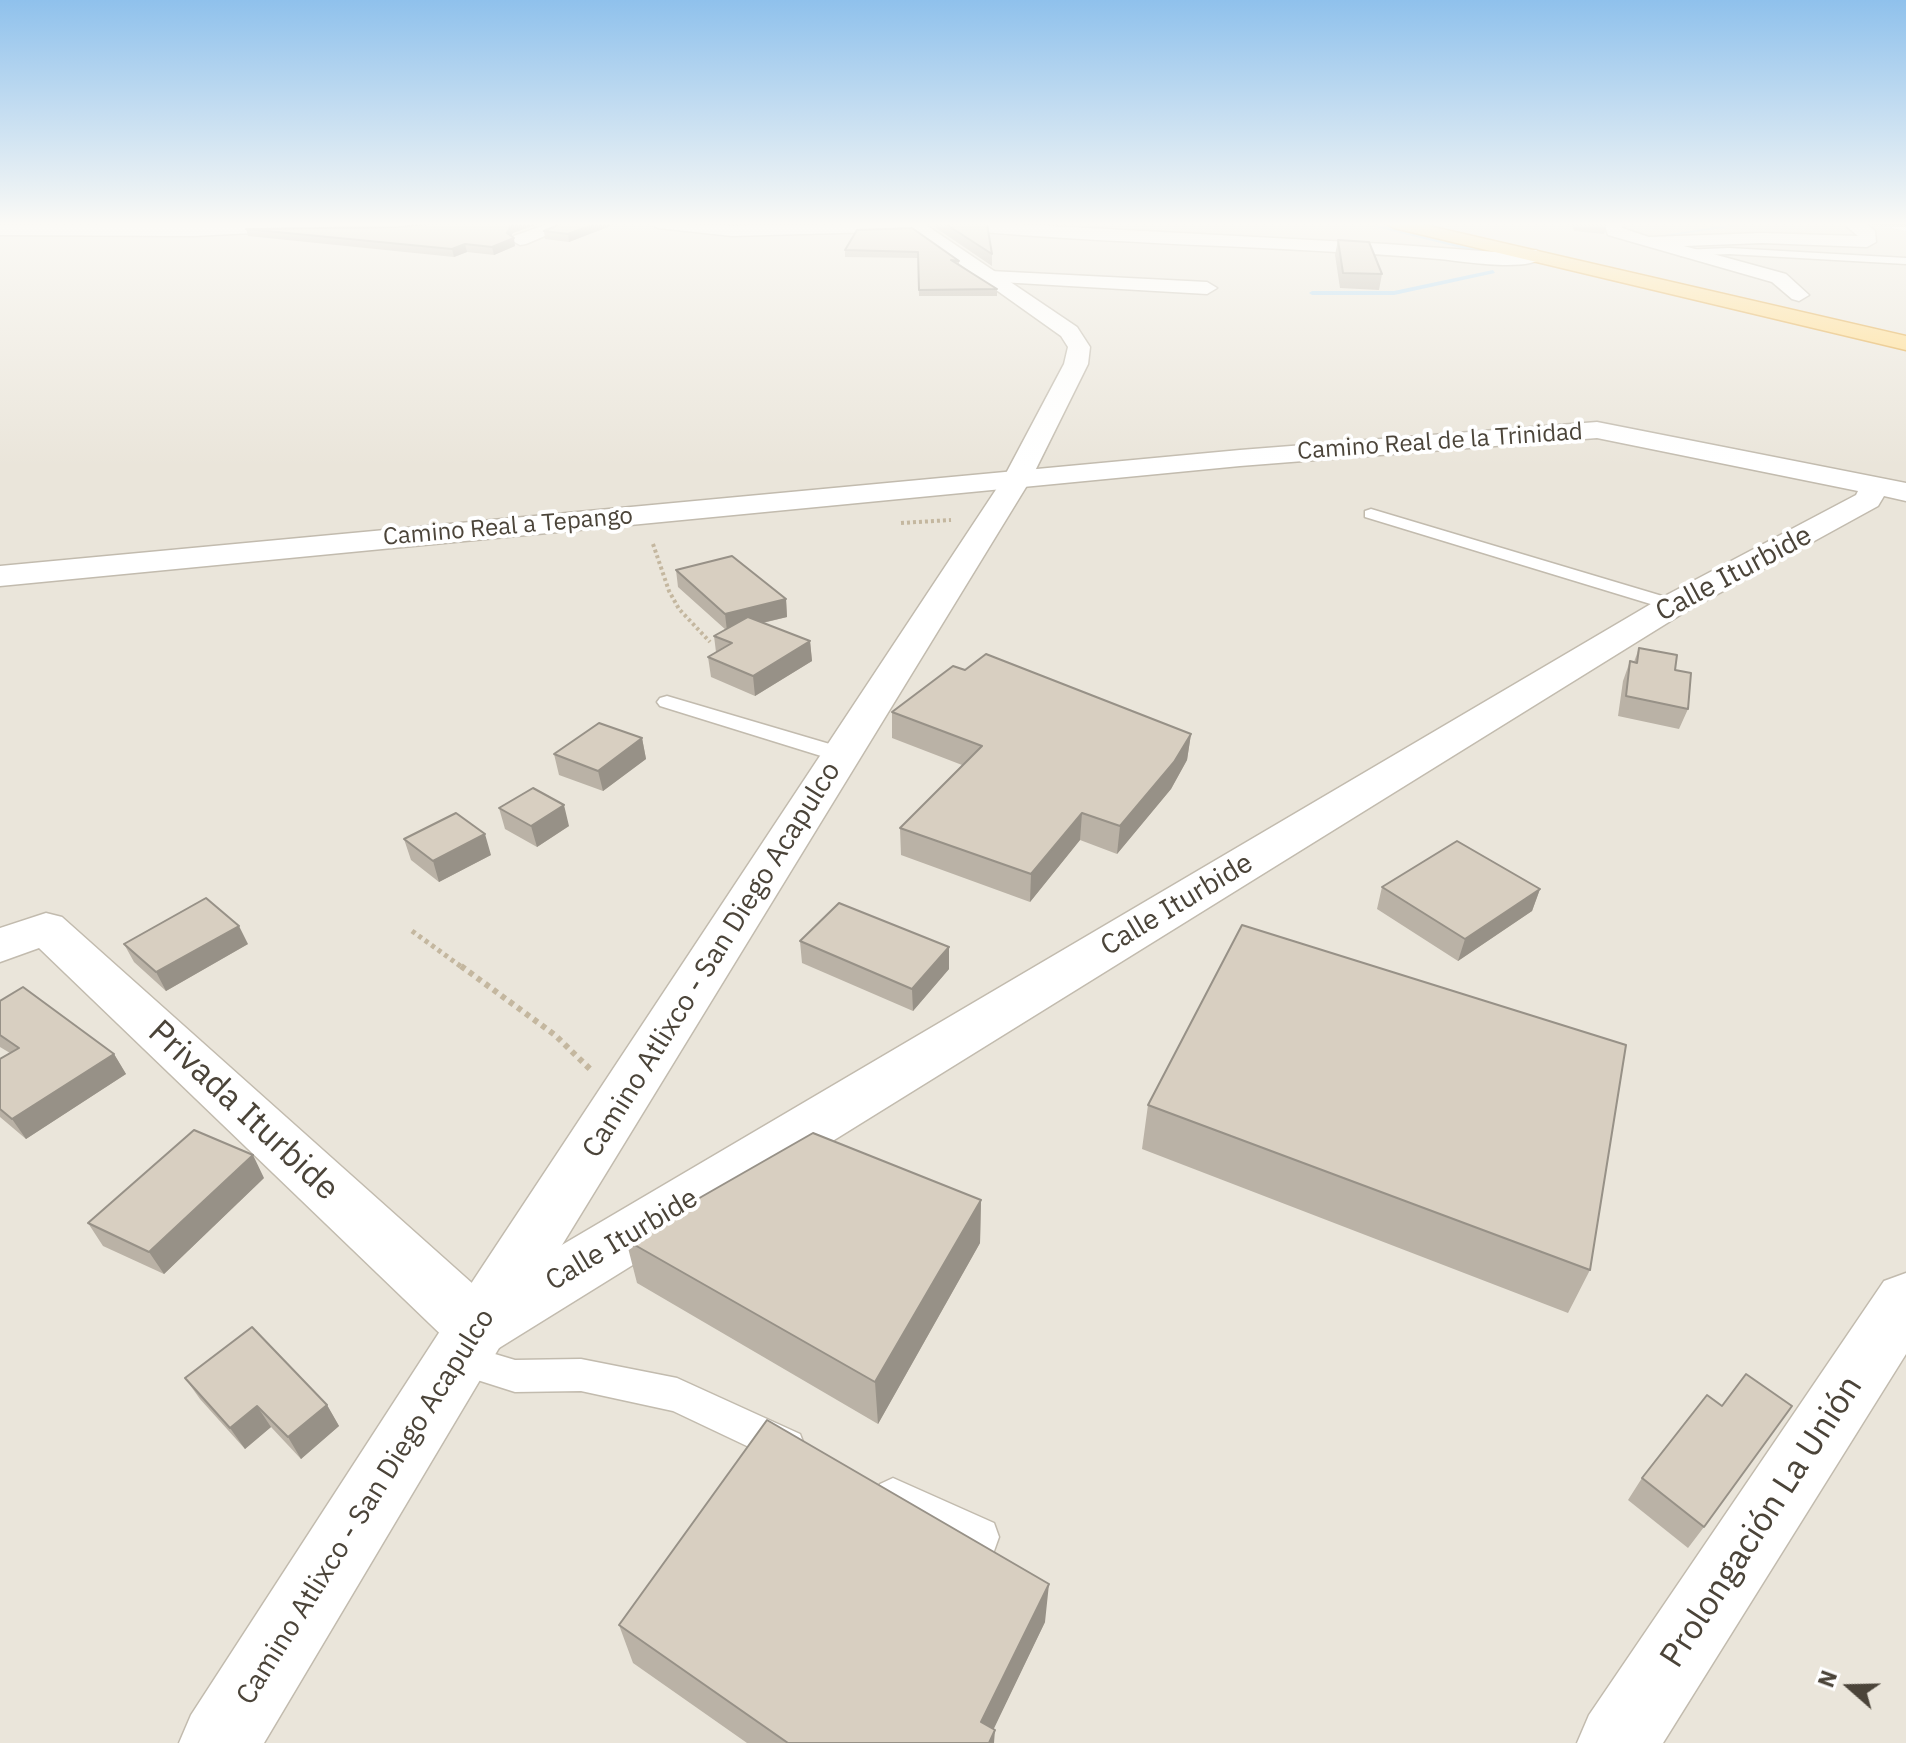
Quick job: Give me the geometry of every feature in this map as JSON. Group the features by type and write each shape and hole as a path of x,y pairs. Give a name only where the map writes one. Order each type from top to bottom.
{"highway":[{"path":"1742,304 1906,343"},
{"path":"1771,304 1906,336"},
{"path":"1807,304 1906,327"}],"street":[{"name":"Camino Atlixco - San Diego Acapulco","path":"219,1743 467,1344 1004,498 1076,364 1079,347 1069,332 1029,304"},
{"name":"Camino Real de la Trinidad","path":"1004,498 1597,430 1890,488"},
{"name":"Calle Iturbide","path":"467,1344 1673,605 1890,488"},
{"name":"Camino Real a Tepango","path":"0,576 1004,498"},
{"name":"Privada Iturbide","path":"0,946 46,928 467,1344"},
{"name":"Prolongación La Unión","path":"1617,1743 1906,1300"}],"lane":[{"path":"1371,514 1673,605"},
{"path":"667,702 842,755"},
{"path":"467,1344 515,1376 581,1375 677,1395 821,1463"},
{"path":"865,1483 980,1537"}],"path":[{"path":"899,523 1004,498"},
{"path":"650,537 674,600 710,642"},
{"path":"412,931 555,1035 623,1101"}],"shaded area":[{"path":"0,304 1906,304 1906,1743 0,1743"}],"building":[{"path":"732,556 786,599 725,614 676,570"},
{"path":"748,617 810,641 753,676 708,657 732,643 714,636"},
{"path":"1639,648 1677,655 1675,670 1691,673 1688,709 1626,696 1630,661 1637,663"},
{"path":"986,654 1191,734 1174,762 1120,826 1082,813 1031,874 900,828 982,746 892,712 953,666 965,670"},
{"path":"599,723 642,738 598,771 554,754"},
{"path":"533,788 564,805 531,826 499,808"},
{"path":"456,813 485,834 433,861 404,839"},
{"path":"1457,841 1540,889 1465,939 1382,887"},
{"path":"206,898 239,926 156,972 124,944"},
{"path":"839,903 949,947 912,989 800,941"},
{"path":"1242,925 1626,1045 1590,1270 1148,1105"},
{"path":"23,987 114,1054 12,1119 0,1109 0,1059 19,1048 0,1035 0,1001"},
{"path":"194,1130 253,1155 149,1252 88,1223"},
{"path":"813,1133 981,1200 875,1382 626,1240"},
{"path":"252,1327 327,1405 288,1437 257,1406 230,1428 185,1378"},
{"path":"1746,1374 1792,1406 1704,1527 1642,1478 1707,1395 1722,1406"},
{"path":"767,1420 1049,1584 981,1722 995,1730 989,1743 788,1743 619,1625"}]}
